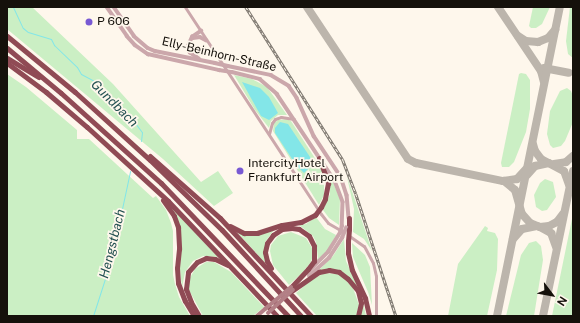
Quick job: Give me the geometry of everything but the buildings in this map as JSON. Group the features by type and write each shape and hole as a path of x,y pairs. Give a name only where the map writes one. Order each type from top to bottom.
{"highway":[{"path":"7,36 75,92 134,145 207,215 301,316"},
{"path":"7,48 53,86 161,183 288,316"},
{"path":"7,58 53,86"},
{"path":"7,62 87,127 182,214 278,316"},
{"path":"134,145 161,164 220,218 290,288"},
{"path":"220,218 240,231 252,234 301,222 314,215 321,207 325,199 328,183 319,158"},
{"path":"154,188 170,210 178,227 178,279 185,301 194,316"},
{"path":"349,218 345,228 350,262 365,298 368,316"},
{"path":"290,288 310,267 315,253 314,244 309,236 300,229 292,228 282,229 274,233 268,241 266,249 268,264 290,288 311,315"},
{"path":"199,316 186,289 186,276 191,267 202,259 213,258 225,263 238,274"},
{"path":"290,288 319,272 329,270 339,272 348,279 358,291 361,303 358,316"}],"main road":[{"path":"264,316 267,311 290,288"},
{"path":"257,316 267,311"}],"street":[{"name":"Elly-Beinhorn-Straße","path":"107,7 127,36 135,45 148,54 254,77 265,83 277,94 319,158 331,173 339,188 345,228 329,258 290,288"},
{"name":"Elly-Beinhorn-Straße","path":"114,7 134,36 148,48 155,51 271,75 289,86 297,98 314,136 341,177 347,195 349,218"},
{"path":"185,7 325,220 332,226 362,243 369,254 376,276 376,316"},
{"path":"201,31 190,39 188,46 190,52 203,61"},
{"path":"190,39 198,36 206,40"},
{"path":"269,134 272,123 275,119 281,117 294,119"}],"green space":[{"path":"7,7 32,7 113,84 201,182 218,171 233,193 214,206 163,159 7,29"},
{"path":"533,7 550,7 542,24 536,28 531,28 529,26"},
{"path":"570,7 573,7 573,58 568,54 566,41"},
{"path":"7,74 26,87 77,130 77,139 89,139 153,198 156,196 166,210 171,223 173,231 173,275 179,297 190,316 7,316"},
{"path":"519,74 526,74 530,80 530,109 526,132 514,162 509,167 502,167 501,163"},
{"path":"234,75 252,79 267,87 287,115 278,115 271,121 269,128 255,110"},
{"path":"567,88 571,91 573,96 573,122 565,141 561,146 553,148 550,145 547,134 550,111 560,91"},
{"path":"287,119 291,121 320,166 324,176 324,195 319,205 273,131 274,123 278,120"},
{"path":"330,175 340,199 339,225 329,218 323,210 330,194"},
{"path":"347,177 372,251 364,239 353,232 354,209"},
{"path":"545,179 553,182 556,197 547,210 542,211 536,207 534,195 540,183"},
{"path":"169,205 218,257 203,256 193,261 185,272 182,288 180,269 181,232 177,219"},
{"path":"573,214 573,316 552,316"},
{"path":"316,217 325,229 336,235 328,250 315,262 318,258 316,242 313,236 299,225 306,224"},
{"path":"485,226 488,228 487,231 495,233 498,239 497,270 487,316 448,316 458,264"},
{"path":"274,230 265,242 268,266 237,232 249,236"},
{"path":"291,232 306,238 312,248 313,255 311,262 303,272 289,285 273,265 270,251 271,245 278,236"},
{"path":"344,239 346,261 362,297 366,316 360,316 363,306 362,298 344,273 319,270 333,256"},
{"path":"536,241 541,246 543,260 534,316 506,316 521,255 529,243"},
{"path":"352,243 365,255 370,267 372,305 353,257"},
{"path":"206,262 214,262 231,272 264,307 253,316 203,316 189,290 188,281 195,269"},
{"path":"324,273 342,276 353,288 359,305 356,316 317,316 296,293 310,281"}],"water":[{"path":"242,82 260,88 269,97 278,113 269,120 261,116"},
{"path":"280,122 288,124 312,160 310,167 304,173 296,165 275,133 275,128"}],"waterway":[{"name":"Gundbach","path":"13,7 23,28 28,32 51,39 54,45 77,67 81,74 98,83 114,105 129,115 142,132 141,141"},
{"name":"Hengstbach","path":"93,316 111,260 130,171"}],"taxiway":[{"path":"307,7 408,159 416,163 503,181 517,179 526,169"},
{"path":"498,7 541,71 544,82"},
{"path":"497,316 560,7"},
{"path":"518,36 526,41 538,42 548,38 555,30"},
{"path":"544,68 569,73"},
{"path":"533,144 535,151 541,159 564,171 569,185"},
{"path":"554,164 566,162 573,156"},
{"path":"527,175 535,166 549,163"},
{"path":"543,316 573,171"},
{"path":"504,181 515,190 522,214 530,223 540,227 549,226 557,222 563,214"},
{"path":"513,239 522,229 537,226"},
{"path":"540,227 551,233 556,247"}],"railway":[{"path":"246,7 343,160 356,194 396,316"}],"place":[{"name":"P 606","path":"89,22"},
{"name":"IntercityHotel Frankfurt Airport","path":"240,171"}]}
